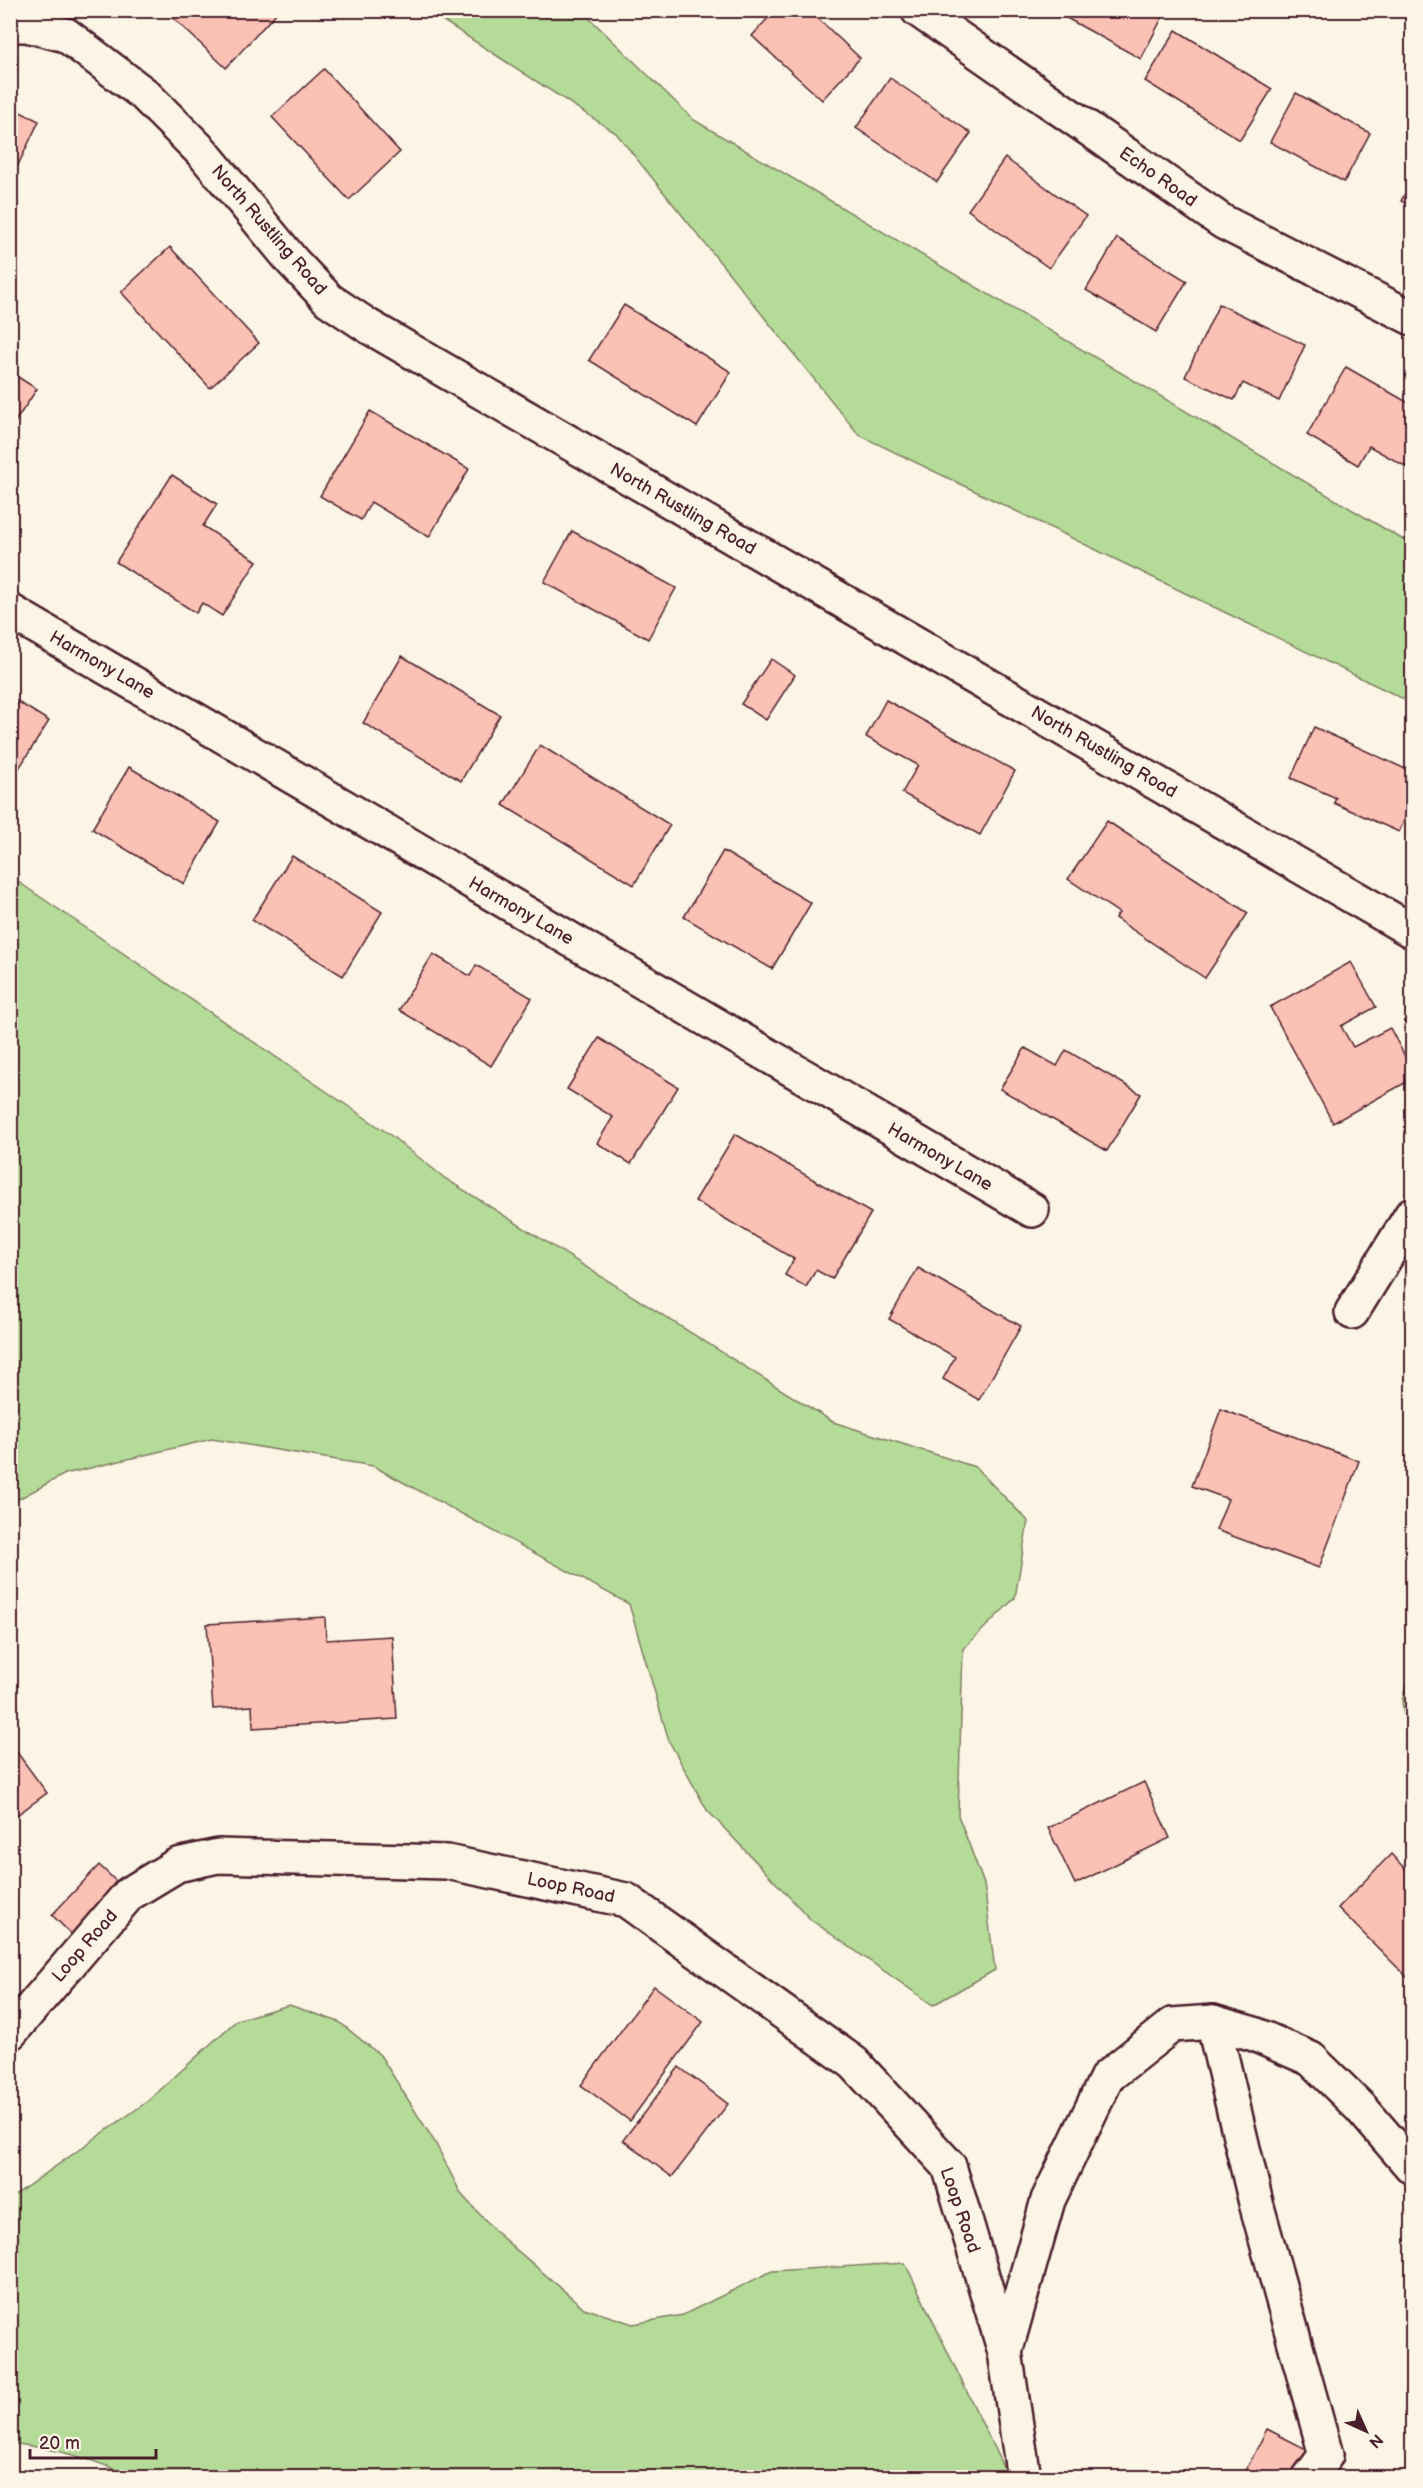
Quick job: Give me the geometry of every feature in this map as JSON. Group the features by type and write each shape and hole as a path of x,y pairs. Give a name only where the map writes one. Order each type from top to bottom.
{"street":[{"name":"Echo Road","path":"918,10 1223,222 1413,318"},
{"name":"North Rustling Road","path":"10,25 27,25 66,35 144,94 203,153 293,262 329,300 368,326 1413,931"},
{"name":"Harmony Lane","path":"10,611 1032,1210"},
{"path":"1352,1312 1413,1215"},
{"name":"Loop Road","path":"10,2033 129,1894 177,1865 218,1856 447,1862 626,1900 854,2063 949,2166 1005,2352 1024,2478"},
{"path":"1310,2478 1326,2455 1256,2203 1213,2022 1254,2034 1311,2059 1361,2108 1413,2167"},
{"name":"Loop Road","path":"1005,2352 1048,2200 1107,2077 1172,2025 1213,2022"}],"green space":[{"path":"428,11 582,11 694,120 1412,545 1412,703 859,435 616,133"},
{"path":"11,877 389,1134 446,1179 833,1422 975,1467 1028,1521 1015,1598 963,1649 958,1815 984,1884 995,1970 933,2005 811,1920 707,1810 669,1741 629,1604 373,1466 212,1439 65,1474 11,1503"},
{"path":"1412,1659 1412,1771 1402,1702"},
{"path":"289,2005 339,2022 380,2055 436,2144 461,2194 497,2233 584,2308 633,2324 683,2315 772,2271 905,2263 1006,2473 1004,2477 133,2478 74,2455 11,2443 11,2198 148,2101 237,2020"}],"building":[{"path":"165,10 279,10 226,68"},
{"path":"775,10 809,10 860,58 822,100 752,36"},
{"path":"1052,10 1166,10 1141,59"},
{"path":"1176,30 1272,89 1240,140 1145,81"},
{"path":"324,69 400,152 349,200 272,117"},
{"path":"890,78 971,133 937,182 856,128"},
{"path":"1296,93 1370,133 1344,182 1270,142"},
{"path":"10,107 39,121 10,182"},
{"path":"1005,158 1086,216 1049,268 968,210"},
{"path":"1412,180 1412,207 1401,201"},
{"path":"1117,238 1187,281 1156,332 1086,290"},
{"path":"170,247 259,343 210,388 121,292"},
{"path":"1219,304 1305,345 1279,401 1243,383 1234,400 1185,377"},
{"path":"624,305 731,372 697,427 589,360"},
{"path":"1346,367 1412,405 1412,470 1369,446 1358,465 1307,435"},
{"path":"10,372 37,389 10,429"},
{"path":"370,411 469,469 429,537 371,502 361,520 320,496"},
{"path":"172,475 217,504 203,526 257,561 222,616 202,603 196,613 116,562"},
{"path":"572,531 676,588 648,639 544,582"},
{"path":"402,656 500,715 461,781 363,723"},
{"path":"771,659 795,675 766,720 741,704"},
{"path":"10,697 49,721 16,773 10,769"},
{"path":"886,700 1015,771 980,835 902,793 918,765 866,737"},
{"path":"1314,727 1412,772 1412,802 1399,832 1334,803 1336,798 1291,778"},
{"path":"540,745 670,825 634,885 503,805"},
{"path":"129,767 220,822 184,884 92,829"},
{"path":"1107,821 1248,913 1205,978 1115,918 1119,913 1068,879"},
{"path":"723,851 811,903 772,969 684,917"},
{"path":"292,856 382,912 343,976 252,920"},
{"path":"433,954 470,976 476,965 532,998 491,1066 399,1010"},
{"path":"1351,962 1376,1007 1341,1026 1353,1047 1390,1028 1412,1070 1412,1079 1333,1123 1270,1007"},
{"path":"599,1038 678,1087 631,1164 597,1143 613,1117 567,1089"},
{"path":"1025,1048 1057,1066 1066,1050 1141,1094 1107,1151 1000,1089"},
{"path":"735,1134 871,1213 832,1279 816,1270 806,1287 785,1275 794,1259 695,1201"},
{"path":"918,1268 1021,1326 979,1400 943,1379 955,1357 889,1319"},
{"path":"1221,1409 1359,1461 1319,1568 1216,1530 1228,1499 1192,1486"},
{"path":"325,1617 326,1640 392,1636 397,1719 253,1728 252,1706 213,1709 207,1624"},
{"path":"10,1743 47,1793 10,1820"},
{"path":"1144,1782 1170,1838 1075,1884 1048,1828"},
{"path":"1391,1854 1412,1876 1412,1982 1338,1908"},
{"path":"99,1865 119,1884 71,1934 52,1915"},
{"path":"654,1986 703,2022 630,2121 581,2085"},
{"path":"679,2067 728,2104 672,2177 623,2140"},
{"path":"1267,2429 1308,2450 1294,2478 1242,2478"}]}
